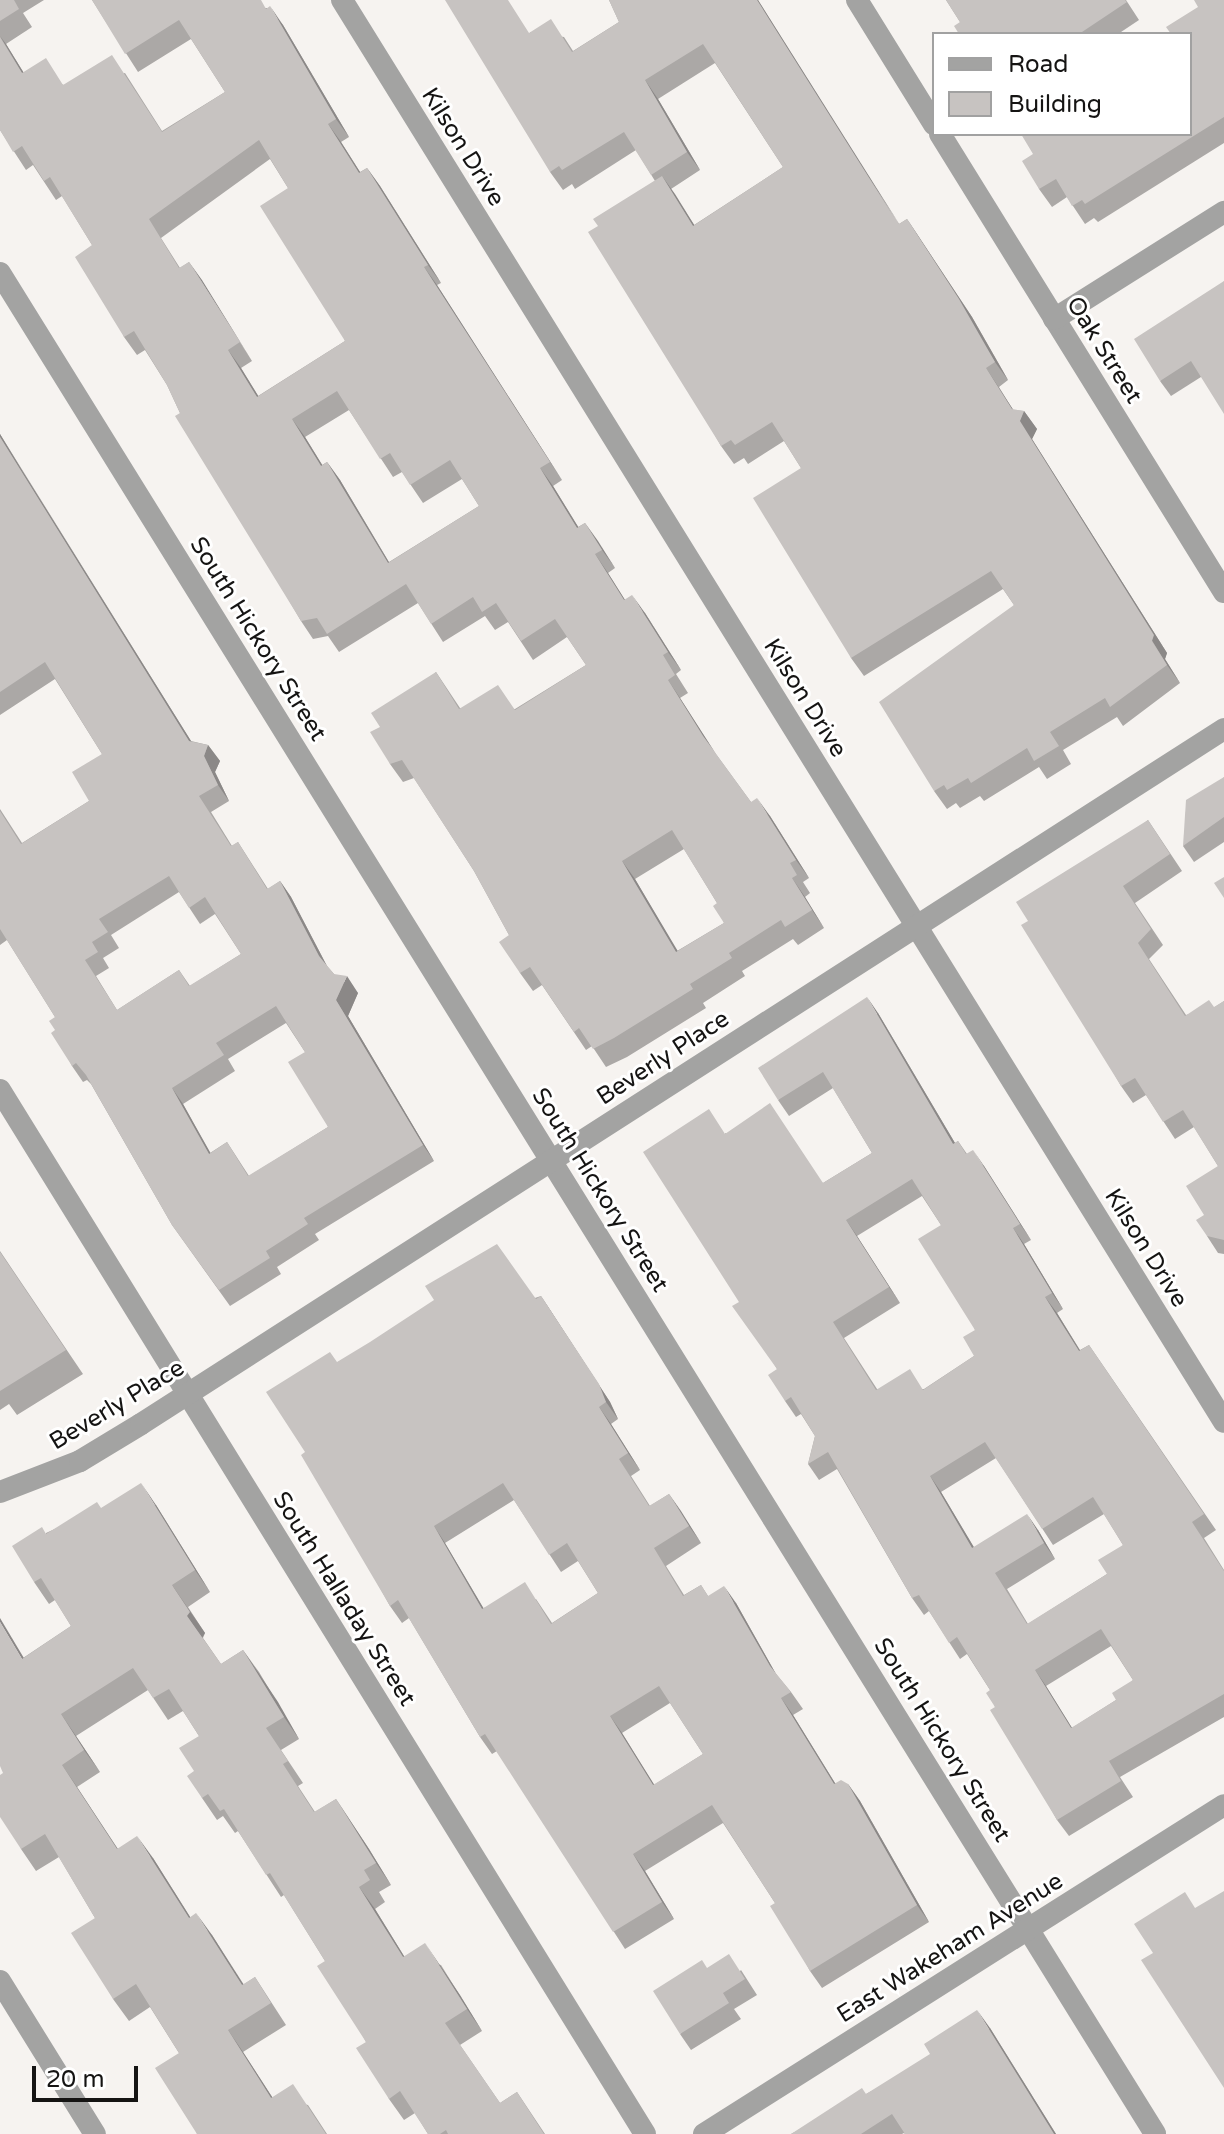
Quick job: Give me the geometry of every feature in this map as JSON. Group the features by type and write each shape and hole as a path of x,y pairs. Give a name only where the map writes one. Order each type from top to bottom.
{"street":[{"name":"Kilson Drive","path":"342,0 1224,1422"},
{"path":"857,0 932,121"},
{"name":"Oak Street","path":"941,136 1224,592"},
{"path":"1054,319 1224,212"},
{"name":"South Hickory Street","path":"0,273 1155,2134"},
{"name":"Beverly Place","path":"0,1492 80,1461 1224,729"},
{"name":"South Halladay Street","path":"0,1090 645,2134"},
{"name":"East Wakeham Avenue","path":"704,2134 1224,1805"},
{"path":"0,1981 95,2134"}],"building":[{"path":"0,0 14,0 19,9 0,21"},
{"path":"92,0 261,0 266,9 270,6 336,119 328,124 359,173 367,168 428,265 424,267 550,462 540,468 577,528 585,523 602,550 595,554 624,600 632,595 668,652 663,655 675,675 668,680 703,736 751,802 757,798 796,860 790,863 797,875 792,878 812,910 785,927 781,920 729,953 732,958 690,984 693,989 593,1049 579,1028 574,1032 530,967 520,973 499,942 509,935 474,871 402,760 390,764 370,732 380,727 371,713 436,672 459,709 498,685 515,710 586,665 555,619 521,641 496,603 482,612 473,597 431,624 406,584 327,634 317,618 301,621 175,416 180,413 167,385 134,331 124,337 75,257 92,245 50,177 44,181 22,146 13,152 0,130 0,37 22,73 46,58 63,85 112,55 162,132 225,92 179,20 125,54","holes":["259,140 288,188 260,206 345,341 257,397 228,350 240,342 189,262 179,268 149,219","337,391 380,459 390,453 410,485 450,460 479,506 388,563 327,462 321,466 292,419","672,830 717,903 713,906 724,923 676,952 622,861"]},
{"path":"445,0 508,0 529,33 551,19 572,52 619,22 609,0 757,0 890,211 899,224 907,219 959,299 995,362 986,368 1012,409 1024,411 1020,421 1154,635 1152,641 1167,665 1110,707 1105,698 1050,732 1059,746 1034,761 1027,748 971,783 968,778 947,790 944,785 934,791 879,702 1014,605 991,571 851,658 753,498 801,468 772,422 735,445 731,440 721,446 588,232 598,226 593,219 662,176 693,226 783,167 703,44 645,80 687,152 651,175 624,132 562,170 559,166 550,172"},
{"path":"946,0 1127,2 1082,32 958,32 954,26 960,22"},
{"path":"1194,0 1224,0 1224,117 1085,204 1082,200 1072,206 1056,179 1039,189 1022,161 1033,154 1022,136 1192,136 1192,32 1170,32 1166,27 1198,7"},
{"path":"1224,281 1224,414 1191,361 1160,381 1134,339"},
{"path":"0,437 189,741 208,745 204,756 218,785 199,796 231,846 238,842 267,889 280,881 319,956 334,974 347,976 336,1000 423,1145 304,1218 308,1224 266,1251 270,1258 219,1290 172,1225 86,1075 76,1063 72,1066 51,1033 55,1030 49,1021 55,1017 0,929 0,811 21,844 89,801 72,772 102,754 45,662 0,692","holes":["169,876 189,908 205,897 241,954 189,986 179,970 117,1010 85,960 98,952 92,942 108,932 99,919","276,1006 305,1052 288,1062 328,1127 248,1176 227,1142 209,1154 172,1088 224,1055 216,1043"]},
{"path":"1224,777 1224,817 1183,846 1186,800"},
{"path":"1148,820 1170,854 1123,886 1151,929 1138,943 1185,1016 1209,1000 1214,1007 1224,1001 1224,1240 1207,1236 1196,1220 1204,1215 1186,1186 1218,1166 1183,1110 1163,1122 1135,1078 1121,1086 1021,925 1028,921 1016,902"},
{"path":"1224,877 1224,898 1214,883"},
{"path":"867,997 953,1144 958,1141 966,1154 973,1150 1020,1224 1013,1228 1052,1293 1045,1297 1079,1351 1089,1345 1204,1514 1192,1522 1224,1571 1224,1694 1109,1761 1121,1781 1057,1820 990,1710 995,1707 986,1693 990,1690 957,1637 949,1643 919,1595 912,1598 828,1452 808,1464 815,1436 791,1397 785,1401 768,1375 777,1369 732,1306 739,1302 643,1152 709,1109 725,1134 770,1103 823,1183 872,1153 823,1072 778,1100 758,1068","holes":["912,1179 941,1225 918,1239 975,1330 963,1337 974,1356 923,1390 910,1369 876,1390 833,1322 889,1287 846,1220","985,1442 1042,1529 1093,1497 1123,1545 1098,1560 1107,1574 1027,1624 995,1573 1044,1543 1027,1514 972,1548 930,1476","1101,1629 1133,1680 1112,1693 1116,1700 1071,1728 1035,1670"]},
{"path":"497,1244 536,1299 541,1296 599,1384 606,1402 599,1407 628,1453 619,1459 649,1506 669,1494 689,1526 654,1548 683,1596 701,1585 708,1596 724,1586 770,1666 791,1692 781,1698 834,1784 841,1780 848,1784 917,1905 810,1971 770,1906 775,1903 712,1805 633,1854 662,1902 613,1932 485,1734 480,1737 398,1600 390,1606 301,1455 305,1452 266,1392 330,1352 337,1362 434,1300 425,1286","holes":["503,1483 549,1555 567,1543 598,1593 551,1624 525,1582 482,1609 434,1526","659,1686 703,1754 653,1785 610,1716"]},
{"path":"0,1252 66,1350 0,1391"},
{"path":"141,1483 195,1570 172,1585 190,1612 187,1616 221,1664 243,1650 284,1717 266,1728 288,1761 283,1764 314,1812 336,1799 376,1863 364,1870 370,1880 359,1887 403,1957 425,1943 467,2009 445,2023 500,2103 517,2092 544,2134 448,2134 446,2130 440,2134 428,2134 400,2091 389,2099 356,2048 366,2042 317,1966 325,1961 270,1873 266,1875 224,1809 220,1811 208,1794 202,1798 187,1776 194,1771 179,1748 199,1736 169,1689 153,1698 133,1668 61,1714 84,1750 62,1765 117,1849 137,1836 189,1918 196,1913 242,1985 255,1977 271,2003 228,2030 271,2098 293,2084 326,2134 197,2134 155,2068 179,2053 136,1984 113,1999 71,1933 95,1918 45,1834 21,1849 0,1817 0,1775 3,1773 0,1766 0,1622 22,1659 71,1626 41,1578 34,1582 12,1546 42,1527 46,1534 97,1502 101,1508"},
{"path":"1224,1891 1224,2088 1141,1960 1153,1953 1134,1924 1185,1892 1195,1908"},
{"path":"729,1954 745,1979 723,1993 729,2003 680,2034 653,1991 702,1960 707,1968"},
{"path":"977,2010 1054,2134 905,2134 892,2114 861,2134 791,2134 862,2088 866,2094 930,2054 924,2044"}]}
